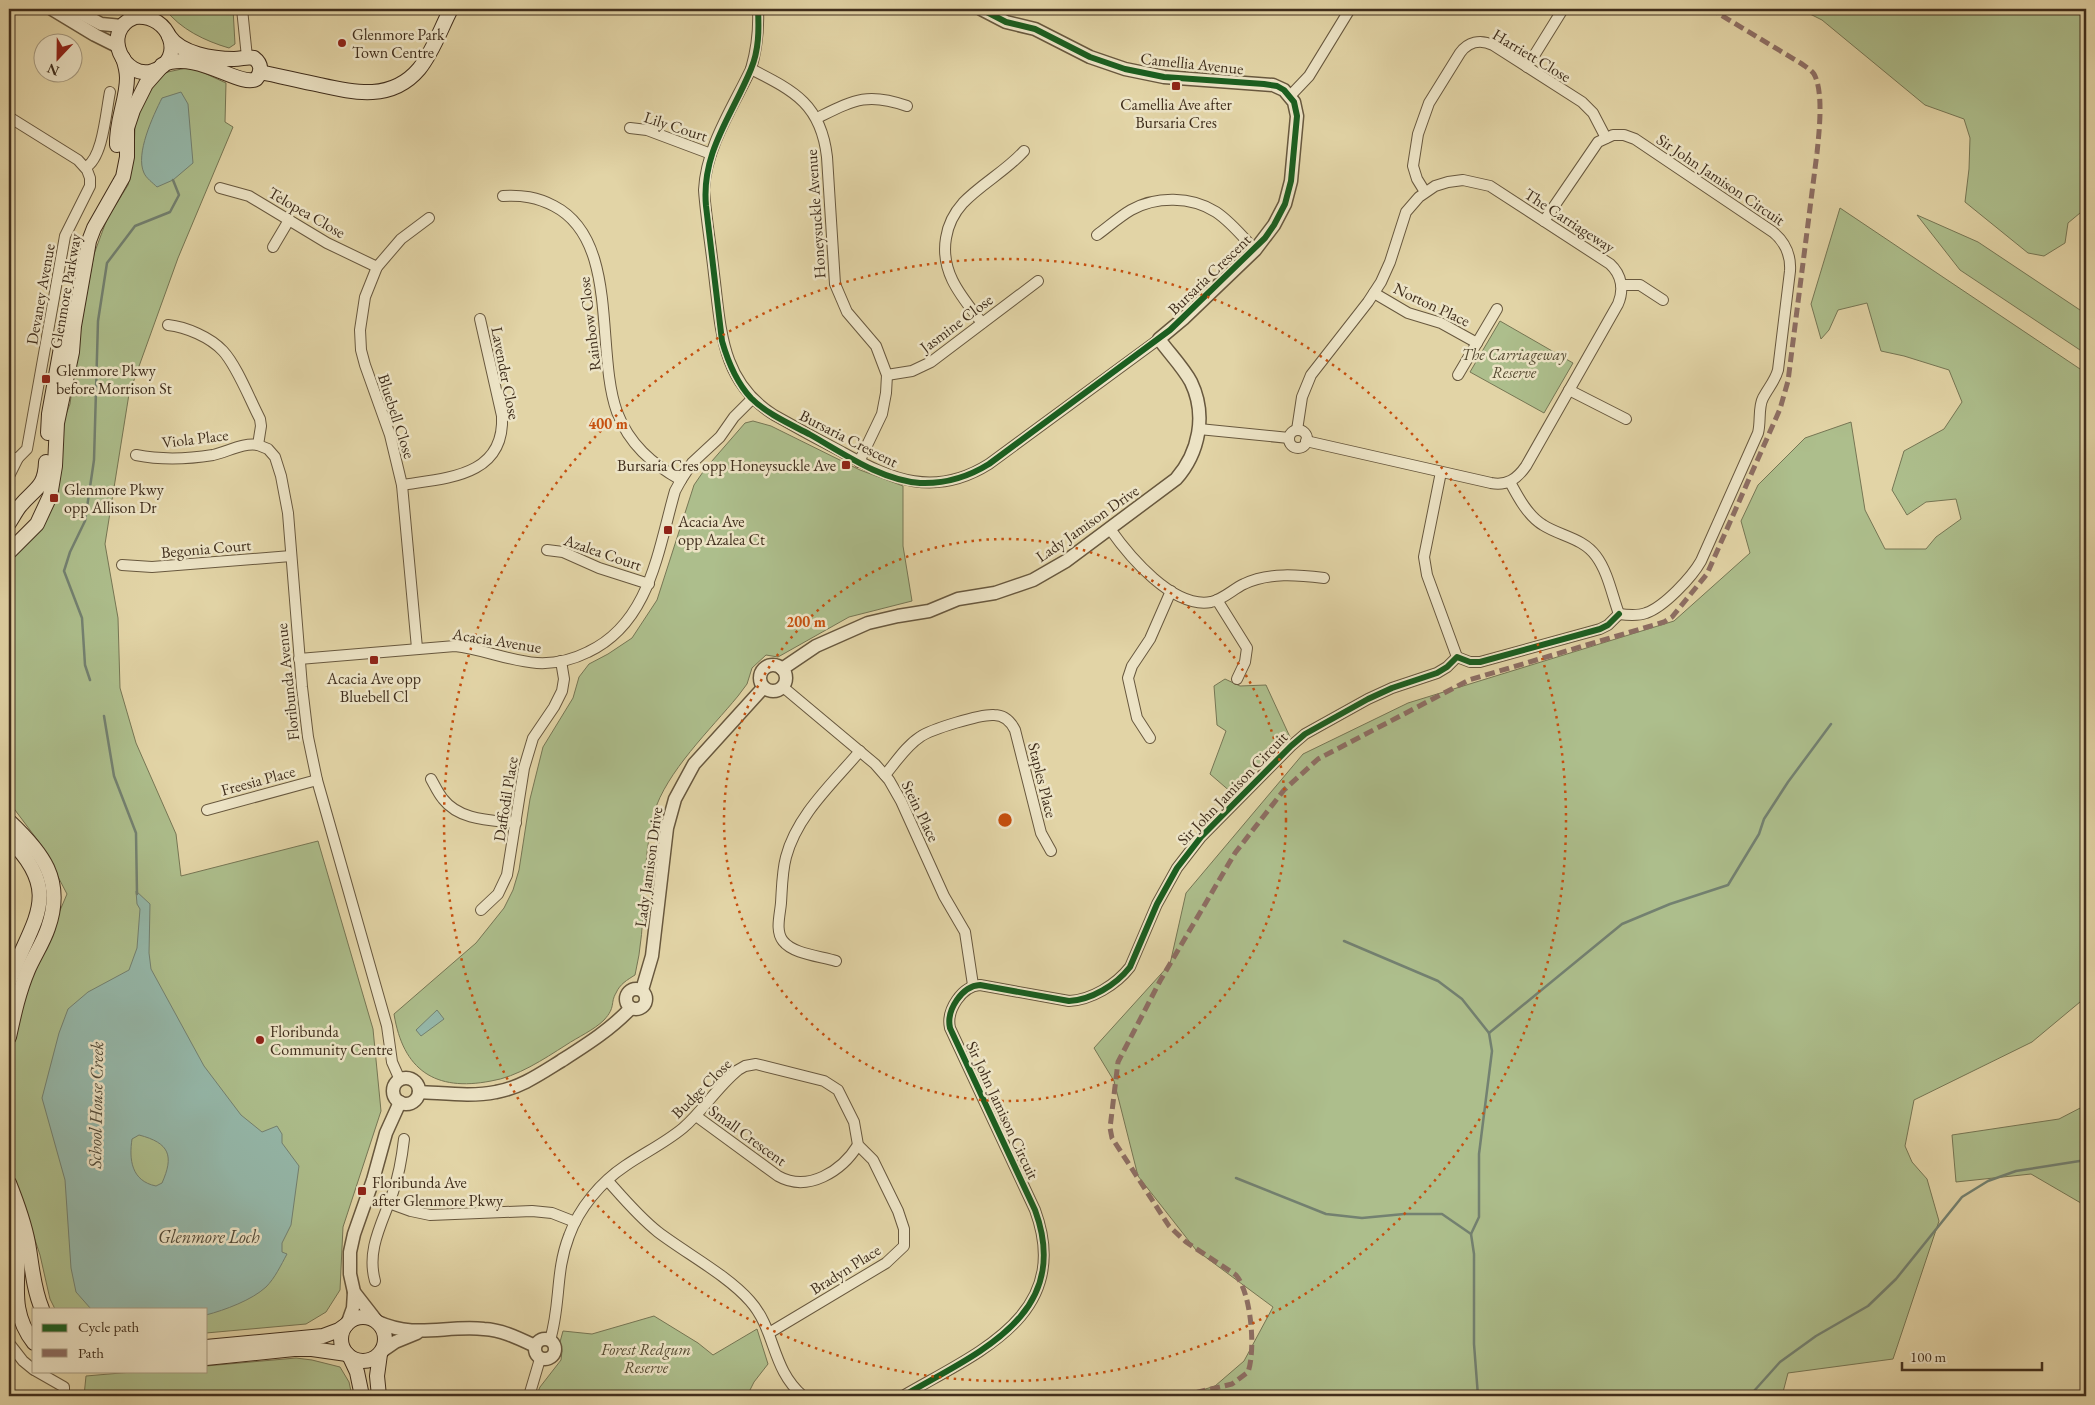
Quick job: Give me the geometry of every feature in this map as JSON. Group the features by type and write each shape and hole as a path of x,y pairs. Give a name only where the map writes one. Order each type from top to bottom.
{"main road":[{"path":"260,72 352,92 376,93 391,89 407,80 420,68 451,9"},
{"path":"135,17 147,17 162,25 178,46 190,51 224,59 245,58 257,61 260,72 259,76 252,81 243,80 215,68 195,63 174,61 150,72 140,71 132,68 120,52 117,35 122,26 135,17"},
{"path":"162,66 170,54 171,41 169,36"},
{"name":"Glenmore Parkway","path":"9,523 20,506 40,487 45,476 49,414 80,241 89,219 111,181 116,164 118,126 127,85 127,75 120,52"},
{"path":"243,80 236,70 238,62 245,58"},
{"name":"Glenmore Parkway","path":"9,552 37,524 50,496 55,466 57,423 67,379 89,241 123,177 127,157 126,133 133,110 146,84 162,66"},
{"path":"9,820 42,855 50,877 53,893 47,929 23,982 9,1037"},
{"path":"9,839 32,866 37,878 39,897 36,922 9,982"},
{"path":"9,1184 20,1211 37,1296 42,1308"},
{"path":"9,1216 17,1240 16,1306 22,1324 32,1339"},
{"path":"208,1347 323,1336 339,1330 347,1323 361,1316 376,1321 385,1332 386,1338 378,1370 378,1396"},
{"path":"347,1323 341,1336 343,1349 349,1355 356,1360 369,1360 381,1352"},
{"path":"208,1358 294,1349 312,1349 349,1355"},
{"path":"349,1355 357,1372 362,1396"}],"street":[{"path":"52,9 120,52"},
{"path":"73,9 101,24 122,26"},
{"path":"242,9 245,58"},
{"name":"Bursaria Crescent","path":"758,9 758,44 751,69 711,154 705,176 705,197 722,341 735,376 752,399 774,415 886,475 919,482 943,482 973,473 989,464 1159,339 1183,319 1255,250 1274,226 1288,196 1297,116 1296,107 1290,96"},
{"name":"Camellia Avenue","path":"981,9 1006,22 1034,29 1090,57 1125,69 1164,77 1273,85 1284,90 1290,96"},
{"path":"1290,96 1309,76 1350,9"},
{"path":"1527,67 1563,9"},
{"name":"Harriett Close","path":"1425,192 1417,179 1413,166 1418,134 1429,103 1460,53 1471,43 1483,42 1493,45 1587,106 1593,113 1606,138"},
{"name":"Honeysuckle Avenue","path":"751,69 794,92 817,118 826,148 834,284 847,312 876,346 887,375 882,414 859,462"},
{"path":"9,118 78,160 86,168 93,163 98,150 110,92"},
{"path":"817,118 863,99 885,99 907,106"},
{"name":"Lily Court","path":"630,128 647,130 711,154"},
{"name":"Sir John Jamison Circuit","path":"1606,138 1613,135 1624,135 1635,139 1773,232 1786,249 1790,267 1780,362 1776,376 1762,399 1761,422 1758,433 1701,561 1694,572 1656,608 1642,614 1619,614"},
{"path":"1544,221 1593,147 1606,138"},
{"path":"982,323 957,290 949,275 944,254 946,235 954,216 963,203 1010,166 1024,151"},
{"name":"Devaney Avenue","path":"9,476 14,458 27,448 65,236 90,186 90,178 86,168"},
{"name":"The Carriageway","path":"1297,430 1302,397 1311,375 1374,293 1390,262 1404,217 1414,202 1425,192 1448,182 1463,180 1495,188 1610,264 1617,272 1621,285"},
{"name":"Telopea Close","path":"220,188 249,196 327,243 377,268"},
{"name":"Rainbow Close","path":"503,196 524,196 551,204 571,218 587,238 597,265 612,391 617,412 628,434 642,452 659,467 680,480"},
{"path":"1097,235 1136,207 1155,202 1178,200 1194,203 1216,212 1255,250"},
{"name":"Bluebell Close","path":"417,648 402,485 390,435 366,371 361,350 362,313 367,290 377,268 389,250 400,239 429,218"},
{"path":"273,247 289,220"},
{"name":"Jasmine Close","path":"887,375 912,371 926,365 1038,281"},
{"path":"1306,441 1491,484 1510,482 1523,471 1618,304 1621,295 1621,285 1640,285 1663,300"},
{"name":"Norton Place","path":"1374,293 1408,314 1441,323 1477,343"},
{"name":"Norton Place","path":"1458,375 1496,309"},
{"name":"Lavender Close","path":"402,485 464,474 481,464 496,445 502,428 502,416 480,319"},
{"path":"168,325 190,330 216,345 227,356 260,419 258,445"},
{"name":"Lady Jamison Drive","path":"782,669 816,646 868,623 928,611 958,599 995,593 1027,582 1066,561 1176,479 1190,459 1199,429 1198,404 1190,381 1159,339"},
{"path":"1569,390 1626,419"},
{"name":"Acacia Avenue","path":"299,659 455,646 480,649 524,661 561,662 594,650 614,635 637,609 649,584 680,480 692,463 720,437 734,418 752,399"},
{"path":"1199,429 1289,438"},
{"path":"1297,430 1304,433 1306,441 1303,446 1295,447 1290,443 1289,438 1291,433 1297,430"},
{"name":"Viola Place","path":"136,455 160,459 203,456 226,452 248,445 258,445"},
{"name":"Floribunda Avenue","path":"258,445 271,452 279,468 288,513 299,659 308,737 317,780 385,1018 392,1062 400,1080"},
{"path":"1441,472 1424,557 1427,574 1457,657 1470,662 1480,662 1600,629 1608,625 1619,614 1603,566 1596,555 1582,543 1547,528 1536,521 1510,482"},
{"path":"1110,528 1131,557 1171,591 1196,602 1216,600 1243,584 1258,579 1295,575 1324,578"},
{"name":"Azalea Court","path":"547,550 563,552 599,568 649,584"},
{"name":"Begonia Court","path":"122,566 152,567 292,556"},
{"path":"1150,738 1136,718 1128,678 1132,666 1150,639 1171,591"},
{"path":"1216,600 1247,648 1245,662 1237,679"},
{"name":"Sir John Jamison Circuit","path":"903,1396 1006,1333 1020,1318 1033,1298 1042,1269 1042,1239 1035,1210 950,1028 951,1012 960,995 973,985 1069,1001 1083,1000 1096,994 1124,974 1132,964 1163,891 1201,837 1295,742 1368,699 1398,686 1437,673 1447,667 1457,657"},
{"name":"Daffodil Place","path":"481,910 494,899 504,883 510,863 524,768 530,745 537,731 554,707 562,690 564,679 561,662"},
{"path":"774,665 782,669 786,679 783,687 772,692 764,688 759,677 763,669 774,665"},
{"name":"Stein Place","path":"783,687 860,751 885,775 901,801 944,896 965,932 973,985"},
{"name":"Lady Jamison Drive","path":"419,1092 484,1094 520,1085 598,1037 613,1026 631,1008 637,1009 645,1004 647,998 642,990 652,956 667,828 675,799 694,764 764,688"},
{"name":"Staples Place","path":"885,775 915,740 930,731 989,715 1007,714 1015,730 1041,833 1051,851"},
{"path":"836,961 795,949 779,942 778,930 783,872 791,842 808,812 860,751"},
{"path":"431,779 443,799 459,812 473,818 516,823"},
{"name":"Freesia Place","path":"207,810 317,780"},
{"name":"Budge Close","path":"608,1181 624,1167 674,1135 696,1116 738,1070 749,1065 759,1065 824,1081 835,1087 840,1093 854,1122 858,1145"},
{"path":"411,1079 417,1084 419,1092 416,1099 410,1103 400,1102 393,1093 394,1085 400,1080 411,1079"},
{"path":"347,1323 353,1308 354,1292 349,1260 352,1239 373,1180 386,1133 400,1102"},
{"name":"Small Crescent","path":"696,1116 778,1176 793,1182 803,1183 815,1180 842,1165 848,1160 858,1145"},
{"path":"375,1281 372,1271 372,1253 400,1165 404,1140"},
{"name":"Bradyn Place","path":"769,1333 892,1258 904,1246 904,1229 898,1211 873,1160 858,1145"},
{"path":"550,1340 541,1339 535,1346 534,1352 540,1359 547,1359 554,1352 554,1346 550,1340 556,1318 560,1265 575,1222 589,1200 608,1181 641,1218 745,1296 758,1310 785,1376 803,1396"},
{"path":"389,1203 430,1215 532,1211 552,1213 575,1222"},
{"path":"354,1292 376,1321 394,1328 420,1332 482,1328 508,1334 535,1346"},
{"path":"381,1352 395,1342 420,1332"},
{"path":"9,1343 23,1361 32,1368"},
{"path":"528,1396 540,1359"},
{"path":"36,1372 64,1392"}],"green space":[{"path":"165,9 233,9 235,44 229,48 202,38 178,23"},
{"path":"1800,9 2086,9 2086,208 2068,223 2065,243 2044,256 2028,253 1965,202 1970,138 1964,119 1925,105 1822,20"},
{"path":"191,67 226,83 225,122 233,127 178,258 129,394 105,544 118,618 120,688 136,743 176,834 181,876 318,841 373,1029 381,1111 343,1227 340,1290 326,1312 306,1324 208,1333 208,1308 54,1308 50,1299 40,1255 9,1161 9,1057 25,993 67,894 42,846 9,802 9,557 51,510 63,422 70,404 94,254 107,219 128,185 134,156 135,125 144,99 163,73"},
{"path":"1840,208 2086,373 2086,997 2032,1042 1914,1100 1905,1146 1912,1162 1927,1179 1939,1221 1893,1359 1788,1373 1782,1396 1183,1396 1215,1386 1244,1361 1273,1307 1196,1250 1138,1176 1114,1081 1094,1048 1170,964 1186,893 1303,754 1408,703 1674,621 1750,553 1741,521 1758,485 1805,438 1851,422 1865,510 1885,549 1926,549 1936,537 1961,519 1956,499 1926,502 1907,515 1892,490 1904,451 1944,429 1962,402 1949,370 1881,351 1867,303 1838,310 1829,330 1821,339 1811,304"},
{"path":"1917,215 1978,242 2086,314 2086,354 1960,270"},
{"name":"The Carriageway Reserve","path":"1500,321 1573,363 1544,413 1470,372"},
{"path":"753,421 771,426 860,470 903,486 903,546 912,601 849,617 778,657 766,655 752,668 747,684 738,696 690,752 668,782 654,813 647,853 641,935 635,975 620,987 614,996 610,1012 600,1024 520,1072 501,1079 471,1084 453,1083 425,1073 414,1063 405,1050 398,1033 394,1014 476,943 504,908 513,890 519,870 530,799 543,747 573,698 579,677 589,664 632,638 657,600 694,485 705,469 745,423"},
{"path":"1225,679 1240,686 1266,685 1290,737 1232,793 1210,774 1226,731 1217,725 1214,686"},
{"path":"2086,1105 2086,1206 2031,1174 1956,1182 1952,1135 2059,1119"},
{"name":"Forest Redgum Reserve","path":"654,1316 698,1343 713,1355 757,1329 768,1364 754,1382 747,1396 536,1396 540,1387 561,1360 560,1342 563,1331 592,1334"},
{"path":"296,1358 340,1367 349,1382 352,1396 84,1396 86,1376 132,1372 208,1372 208,1366"}],"water":[{"path":"181,92 188,104 193,163 173,180 157,187 144,173 142,165 143,146 162,98"},
{"name":"Glenmore Loch","path":"136,891 150,904 149,953 151,969 204,1066 241,1115 262,1132 277,1126 282,1134 282,1143 299,1166 291,1225 282,1243 282,1252 287,1254 275,1276 260,1292 230,1307 208,1314 208,1308 90,1308 76,1292 71,1268 65,1180 42,1098 59,1033 68,1009 88,992 129,970 137,948 140,909 137,904","holes":["139,1135 157,1142 167,1152 168,1165 162,1183 156,1186 141,1179 137,1174 131,1154 132,1139"]},
{"path":"437,1010 444,1019 421,1036 416,1030"}],"waterway":[{"name":"School House Creek","path":"90,680 85,665 82,618 64,571 70,552 85,521 94,460 98,321 107,263 135,226 170,212 179,195 173,180"},
{"name":"School House Creek","path":"104,716 114,776 136,833 137,894"},
{"path":"1489,1033 1622,924 1670,904 1728,885 1759,834 1764,819 1788,782 1831,724"},
{"path":"1344,941 1438,981 1462,999 1489,1033 1492,1051 1479,1154 1479,1217 1471,1234 1474,1254 1474,1344 1478,1396"},
{"path":"1752,1396 1754,1391 1780,1362 1816,1336 1868,1306 1896,1279 1962,1197 1988,1181 2016,1171 2086,1160"},
{"path":"1236,1178 1326,1214 1362,1218 1404,1214 1442,1214 1471,1234"}],"marked path":[{"path":"1181,1396 1232,1384 1248,1372 1252,1350 1252,1336 1245,1295 1236,1275 1186,1242 1169,1226 1112,1138 1110,1128 1118,1062 1160,981 1235,853 1284,790 1318,759 1469,680 1664,622 1672,617 1707,574 1780,409 1788,381 1817,153 1820,113 1819,91 1814,74 1802,64 1711,9"}],"cycle path":[{"path":"758,9 758,40 754,62 713,151 708,168 706,187 706,206 722,341 727,357 746,392 757,404 771,414 876,471 905,481 920,483 956,479 973,473 989,464 1170,330 1265,238 1285,204 1291,181 1297,116 1294,102 1284,90 1277,86 1164,77 1125,69 1090,57 1035,29 1006,22 981,9"},
{"path":"903,1396 960,1364 1011,1327 1030,1304 1041,1278 1044,1247 1035,1210 950,1028 950,1014 962,994 973,986 980,985 1069,1001 1094,995 1118,980 1130,967 1157,904 1177,868 1201,837 1305,734 1368,699 1392,688 1437,673 1447,667 1457,657 1470,662 1480,662 1600,629 1608,625 1619,614"}],"place":[{"name":"Glenmore Park Town Centre","path":"342,43"},
{"name":"Camellia Ave after Bursaria Cres","path":"1176,86"},
{"name":"Glenmore Pkwy before Morrison St","path":"46,379"},
{"name":"Bursaria Cres opp Honeysuckle Ave","path":"846,465"},
{"name":"Glenmore Pkwy opp Allison Dr","path":"54,498"},
{"name":"Acacia Ave opp Azalea Ct","path":"668,530"},
{"name":"Acacia Ave opp Bluebell Cl","path":"374,660"},
{"name":"Floribunda Community Centre","path":"260,1040"},
{"name":"Floribunda Ave after Glenmore Pkwy","path":"362,1191"}]}
